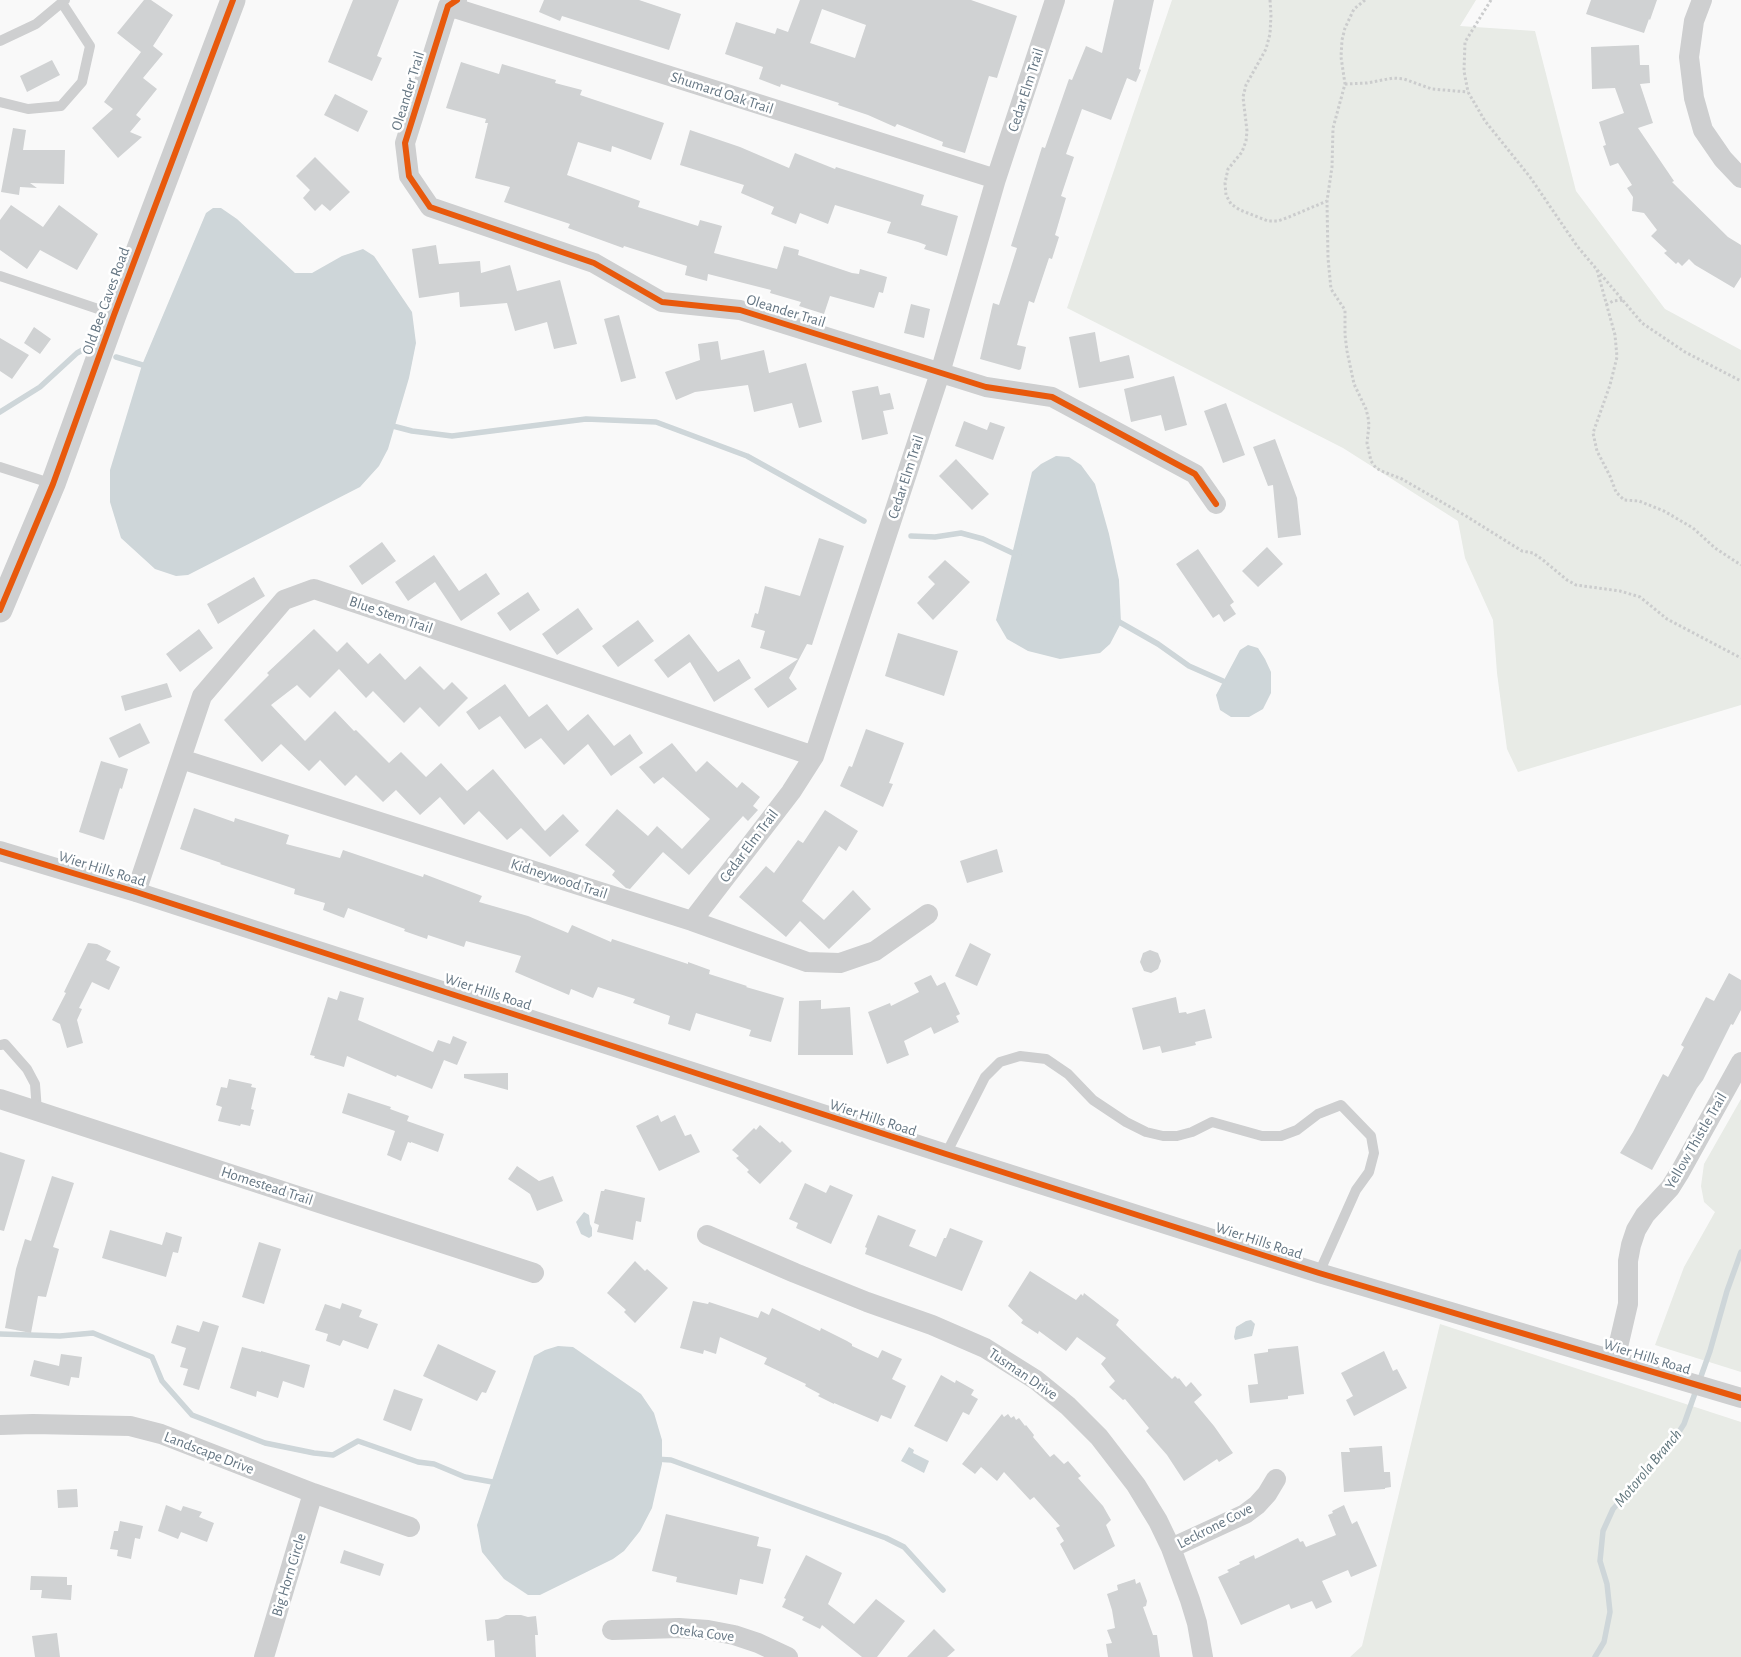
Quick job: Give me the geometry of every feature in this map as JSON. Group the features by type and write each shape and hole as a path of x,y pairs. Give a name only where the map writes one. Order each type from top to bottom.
{"street":[{"name":"Old Bee Caves Road","path":"0,610 52,484 233,0"},
{"name":"Cedar Elm Trail","path":"692,921 791,792 814,756 940,373 996,179 1055,0"},
{"path":"1702,0 1694,21 1689,57 1694,98 1704,130 1723,159 1741,178"},
{"name":"Shumard Oak Trail","path":"453,3 996,179"},
{"name":"Oleander Trail","path":"453,3 405,143 409,176 430,207 594,263 662,302 740,310 986,387 1052,397 1195,474 1216,504"},
{"name":"Blue Stem Trail","path":"136,892 202,696 284,600 314,589 814,756"},
{"name":"Kidneywood Trail","path":"182,759 692,921 808,962 840,963 875,951 928,914"},
{"name":"Wier Hills Road","path":"0,851 136,892 1319,1273 1741,1398"},
{"name":"Yellow Thistle Trail","path":"1615,1360 1628,1304 1628,1261 1636,1230 1645,1215 1670,1188 1741,1062"},
{"name":"Homestead Trail","path":"0,1099 534,1273"},
{"name":"Tusman Drive","path":"707,1235 795,1273 867,1302 932,1325 984,1348 1036,1380 1068,1406 1100,1437 1148,1502 1171,1548 1195,1616 1203,1657"},
{"name":"Landscape Drive","path":"0,1425 130,1426 161,1434 313,1493 410,1527"},
{"name":"Leckrone Cove","path":"1171,1548 1244,1514 1257,1505 1267,1494 1276,1479"},
{"name":"Big Horn Circle","path":"264,1657 313,1493"},
{"name":"Oteka Cove","path":"612,1630 679,1628 708,1630 734,1635 758,1643 788,1657"}],"lane":[{"path":"0,41 36,24 64,1 90,46 82,82 61,106 28,109 0,102"},
{"path":"0,276 114,315"},
{"path":"0,467 52,484"},
{"path":"0,1045 5,1044 27,1069 35,1084 37,1111"},
{"path":"946,1154 985,1077 1000,1062 1020,1056 1046,1059 1068,1074 1093,1100 1126,1122 1146,1132 1164,1136 1177,1136 1192,1132 1212,1122 1262,1136 1280,1136 1297,1130 1318,1114 1340,1105 1371,1136 1374,1153 1369,1172 1356,1190 1319,1273"}],"path":[{"path":"1270,0 1270,34 1266,49 1246,85 1242,97 1246,141 1242,152 1228,169 1225,183 1226,195 1231,204 1240,210 1268,221 1278,221 1327,201"},
{"path":"1365,0 1354,10 1345,28 1342,40 1341,57 1345,84 1333,128 1332,167 1327,201 1328,258 1331,289 1345,310 1345,335 1354,384 1366,408 1368,417 1369,425 1366,443 1371,461 1376,468 1402,479 1522,551 1533,554 1576,585 1620,591 1640,598 1667,619 1741,658"},
{"path":"1491,0 1465,42 1464,71 1468,92 1484,120 1530,177 1577,246 1642,323 1685,352 1741,380"},
{"path":"1345,84 1367,83 1393,78 1404,79 1447,91 1468,92"},
{"path":"1596,268 1615,335 1617,357 1610,385 1593,433 1597,452 1616,492 1624,500 1639,501 1671,515 1693,528 1715,548 1741,565"},
{"path":"1606,305 1613,301 1623,300"}],"shaded area":[{"path":"1172,0 1476,0 1460,26 1535,31 1576,191 1665,309 1741,350 1741,705 1518,772 1507,749 1497,673 1493,620 1465,558 1458,521 1343,448 1067,308"},
{"path":"213,208 221,208 237,219 295,273 312,273 342,256 363,249 374,256 412,312 416,343 409,378 388,449 379,466 360,487 188,575 176,576 155,569 121,538 110,502 110,470 142,365 206,213"},
{"path":"1056,456 1069,457 1081,465 1095,484 1119,580 1121,623 1110,644 1100,653 1060,659 1028,651 1007,639 996,620 1032,472 1041,464"},
{"path":"1248,645 1258,648 1265,659 1271,672 1271,693 1263,709 1249,717 1231,717 1220,710 1216,695 1240,650"},
{"path":"1741,1099 1741,1372 1655,1345 1684,1267 1715,1212 1704,1202 1701,1186 1704,1164"},
{"path":"584,1212 589,1215 592,1228 592,1236 589,1238 581,1234 576,1222"},
{"path":"1251,1320 1255,1324 1252,1336 1235,1340 1236,1327"},
{"path":"1440,1324 1741,1422 1741,1657 1350,1657 1362,1646"},
{"path":"558,1346 573,1347 641,1394 654,1413 662,1440 662,1464 652,1508 640,1531 624,1551 613,1559 540,1595 528,1595 504,1579 482,1552 477,1525 534,1356"},
{"path":"909,1447 914,1450 913,1453 929,1461 924,1473 901,1461"}],"building":[{"path":"144,0 151,0 173,15 153,46 163,54 143,78 157,89 136,115 141,119 130,132 142,137 118,158 92,128 113,109 104,102 141,52 117,33"},
{"path":"353,0 399,0 377,56 382,58 372,81 328,62"},
{"path":"544,0 639,0 681,14 669,50 562,16 560,21 539,12"},
{"path":"800,0 971,0 1017,16 997,78 989,76 965,153 942,146 943,142 897,124 895,127 838,105 839,103 781,84 780,87 759,79 763,67 725,54 736,22 775,34 777,28 788,32","holes":["822,9 866,25 855,58 810,43"]},
{"path":"1114,0 1154,0 1139,69 1141,70 1136,82 1127,78 1111,120 1082,109 1066,154 1074,157 1061,196 1066,198 1055,235 1059,237 1052,259 1049,258 1034,303 1029,301 1017,345 1026,347 1021,369 980,359 993,303 999,305 1017,248 1011,246 1042,147 1045,148 1069,79 1072,80 1086,46 1102,53"},
{"path":"1591,0 1657,0 1644,33 1586,14"},
{"path":"1639,45 1640,65 1649,65 1650,83 1640,84 1653,123 1638,128 1674,181 1672,182 1728,237 1741,245 1741,277 1734,288 1695,265 1689,259 1682,266 1678,262 1676,264 1664,253 1667,251 1651,236 1657,230 1644,213 1632,211 1633,197 1627,188 1632,185 1618,163 1610,166 1603,146 1606,145 1599,122 1624,113 1615,88 1592,89 1591,47"},
{"path":"52,60 60,75 27,92 20,76"},
{"path":"461,62 499,74 502,64 556,80 555,83 582,90 580,95 664,123 651,160 612,146 611,152 578,142 567,175 640,201 638,207 698,226 700,220 722,226 714,253 777,269 784,246 799,250 798,255 852,273 859,274 860,269 887,277 883,293 879,292 874,308 830,296 824,314 799,306 801,302 770,293 771,290 708,274 707,281 685,275 687,266 624,246 623,248 568,228 570,224 504,202 510,187 475,178 488,123 485,123 486,119 446,108"},
{"path":"335,94 368,111 358,132 324,115"},
{"path":"13,128 26,130 23,150 65,150 64,184 30,183 37,188 20,187 19,195 1,192"},
{"path":"690,130 740,147 789,168 795,153 835,169 836,167 924,195 921,205 958,216 947,256 924,249 926,245 887,233 891,222 835,205 828,224 800,213 796,224 771,214 774,207 741,193 744,185 680,165"},
{"path":"315,157 350,192 330,211 322,204 315,211 303,198 310,190 296,176"},
{"path":"11,205 43,227 59,205 98,234 77,270 40,250 27,269 0,250 0,220"},
{"path":"436,245 439,264 480,261 481,273 510,265 517,291 560,280 577,344 554,349 547,322 515,331 507,303 460,307 459,292 419,298 412,249"},
{"path":"911,304 930,309 924,338 904,333"},
{"path":"619,315 636,378 621,382 604,319"},
{"path":"34,327 51,339 40,354 24,343"},
{"path":"1095,332 1100,362 1129,355 1134,378 1079,388 1069,337"},
{"path":"0,338 29,355 12,379 0,371"},
{"path":"718,341 721,360 764,350 769,373 806,363 822,422 799,428 792,403 754,412 748,385 695,392 676,400 665,372 700,360 698,344"},
{"path":"1174,376 1187,425 1165,431 1161,415 1131,422 1124,389"},
{"path":"878,386 880,395 890,393 894,409 883,411 888,434 862,440 852,391"},
{"path":"1226,403 1245,455 1223,463 1204,411"},
{"path":"964,421 987,430 990,422 1005,427 993,460 955,446"},
{"path":"1275,439 1297,498 1301,535 1278,538 1273,485 1268,486 1253,447"},
{"path":"956,459 989,494 972,510 939,476"},
{"path":"819,538 844,546 812,645 807,644 789,678 797,689 768,708 754,689 798,659 760,648 765,631 751,627 755,613 758,614 765,586 800,596"},
{"path":"382,542 396,561 362,585 349,566"},
{"path":"1267,547 1283,564 1258,587 1242,571"},
{"path":"1198,549 1234,602 1230,605 1236,614 1224,622 1219,614 1213,618 1176,564"},
{"path":"434,555 459,591 486,573 500,594 461,621 435,582 408,601 395,582"},
{"path":"945,560 970,582 933,620 917,603 935,584 928,577"},
{"path":"254,577 265,596 218,624 207,604"},
{"path":"528,592 540,610 510,631 497,613"},
{"path":"578,608 593,629 557,655 542,634"},
{"path":"638,620 654,641 618,667 602,646"},
{"path":"199,629 213,648 180,672 166,654"},
{"path":"314,629 337,652 347,642 368,664 380,653 405,680 420,666 444,690 452,682 468,698 439,727 420,707 404,723 373,691 366,698 339,669 310,698 297,685 271,705 305,741 335,711 389,763 401,752 426,777 441,763 467,791 493,769 545,831 563,814 579,831 550,857 521,828 507,840 479,811 464,825 440,797 420,815 396,790 383,802 356,775 345,786 320,760 309,771 281,744 262,762 224,720 269,675 267,673"},
{"path":"898,633 958,651 944,696 885,676"},
{"path":"689,634 718,672 739,659 751,678 714,702 690,662 668,678 654,660"},
{"path":"167,683 172,697 125,711 121,696"},
{"path":"505,684 529,717 547,704 568,731 588,714 614,746 630,734 643,753 611,776 588,744 564,765 541,738 525,749 500,716 479,730 466,712"},
{"path":"140,723 150,743 119,758 109,738"},
{"path":"866,729 904,743 889,783 893,784 883,807 840,786 849,766 852,767"},
{"path":"672,743 696,772 707,761 737,788 742,782 760,797 753,806 758,810 748,821 743,816 689,875 663,852 630,889 626,888 612,875 615,871 585,845 617,809 648,836 657,826 682,849 710,819 663,777 654,784 639,767"},
{"path":"101,761 128,769 104,840 79,832"},
{"path":"194,808 234,822 235,818 289,835 286,844 340,858 343,850 423,877 424,874 482,896 479,902 528,916 568,933 572,925 611,942 612,939 688,964 688,962 710,970 709,974 784,998 771,1042 749,1036 751,1030 696,1013 690,1031 668,1024 670,1016 633,1003 635,999 598,987 593,998 571,989 569,995 515,972 521,956 466,941 464,947 428,935 427,939 348,908 344,918 323,910 325,903 294,894 295,889 180,849"},
{"path":"825,810 858,831 846,851 839,846 802,901 824,920 853,890 871,909 829,949 800,921 786,937 739,897 766,866 774,873 798,840 803,843"},
{"path":"997,849 1003,872 967,883 960,861"},
{"path":"88,943 97,944 111,951 106,960 120,967 109,990 92,982 79,1008 82,1009 77,1020 83,1043 67,1048 60,1024 52,1020"},
{"path":"970,943 991,954 977,986 955,976"},
{"path":"1150,950 1158,953 1161,961 1158,969 1151,973 1144,971 1140,962 1143,953"},
{"path":"1729,973 1741,980 1741,1010 1733,1025 1731,1024 1703,1080 1652,1170 1620,1153 1663,1074 1668,1077 1684,1047 1681,1045 1706,997 1714,1001"},
{"path":"931,975 937,986 945,982 960,1014 956,1016 959,1022 934,1034 931,1027 904,1041 909,1055 887,1064 868,1012 890,1003 891,1006 919,992 914,983"},
{"path":"340,991 364,998 358,1020 433,1052 438,1040 450,1044 453,1036 467,1042 457,1065 444,1060 432,1089 397,1075 396,1077 347,1056 344,1067 314,1058 315,1056 310,1055 328,997 337,1000"},
{"path":"1176,997 1179,1013 1186,1012 1187,1014 1205,1009 1212,1038 1195,1042 1196,1045 1162,1053 1160,1046 1143,1050 1132,1008"},
{"path":"821,1000 821,1009 850,1007 853,1055 798,1055 799,1001"},
{"path":"508,1073 508,1090 464,1078 464,1074"},
{"path":"229,1079 252,1084 251,1087 256,1088 251,1109 254,1110 250,1126 241,1124 240,1126 218,1121 222,1107 216,1105 221,1087 227,1088"},
{"path":"348,1093 391,1107 390,1109 409,1116 407,1121 444,1134 438,1152 408,1142 401,1161 387,1155 395,1131 342,1113"},
{"path":"658,1115 661,1122 675,1115 685,1136 691,1134 700,1152 659,1171 636,1126"},
{"path":"760,1125 792,1151 760,1184 747,1172 749,1170 736,1158 739,1156 732,1150 754,1128 756,1130"},
{"path":"0,1152 25,1160 4,1231 0,1230"},
{"path":"517,1166 539,1181 553,1176 563,1201 537,1211 530,1194 508,1179"},
{"path":"52,1176 74,1183 53,1247 59,1249 46,1297 38,1296 31,1333 5,1328 16,1269 25,1239 31,1241"},
{"path":"805,1183 826,1193 830,1185 853,1195 831,1244 796,1228 798,1223 789,1219"},
{"path":"605,1189 645,1198 641,1222 636,1221 633,1240 597,1232 599,1225 594,1223 601,1191"},
{"path":"878,1215 916,1230 909,1246 936,1257 950,1228 983,1241 962,1291 865,1254 867,1248 865,1247"},
{"path":"110,1230 162,1245 166,1232 182,1237 178,1253 173,1252 166,1277 102,1258"},
{"path":"259,1242 281,1249 264,1304 242,1297"},
{"path":"635,1261 668,1288 635,1323 624,1312 626,1310 607,1293"},
{"path":"1030,1271 1076,1300 1081,1294 1083,1296 1084,1293 1119,1320 1116,1325 1172,1379 1175,1376 1179,1378 1186,1387 1191,1382 1202,1395 1194,1402 1233,1453 1219,1462 1217,1459 1184,1481 1167,1455 1146,1431 1149,1428 1125,1399 1123,1400 1109,1387 1115,1381 1101,1364 1106,1358 1077,1337 1066,1351 1039,1331 1038,1334 1021,1323 1023,1320 1008,1306"},
{"path":"693,1301 708,1304 709,1302 758,1318 761,1311 769,1315 772,1308 820,1331 821,1328 878,1358 882,1350 902,1359 892,1379 906,1386 891,1419 881,1415 878,1422 834,1404 818,1396 820,1394 805,1386 806,1384 764,1364 767,1358 720,1337 716,1354 704,1350 703,1354 680,1348"},
{"path":"342,1303 362,1310 359,1317 378,1324 368,1349 343,1340 340,1346 326,1341 328,1334 315,1330 325,1304 340,1309"},
{"path":"203,1321 219,1326 199,1390 183,1385 188,1369 180,1367 186,1348 171,1343 177,1325 199,1332"},
{"path":"438,1344 496,1371 486,1393 482,1392 477,1401 423,1376"},
{"path":"1298,1346 1304,1394 1288,1396 1288,1399 1250,1403 1248,1385 1258,1384 1254,1354 1268,1352 1268,1349"},
{"path":"242,1347 310,1365 304,1388 283,1381 278,1398 257,1391 256,1397 230,1388"},
{"path":"1384,1351 1393,1371 1397,1369 1407,1388 1354,1416 1346,1400 1353,1396 1341,1373"},
{"path":"61,1354 82,1357 79,1378 71,1377 69,1386 30,1376 34,1360 59,1366"},
{"path":"941,1375 955,1383 956,1380 974,1390 971,1395 978,1399 969,1415 963,1412 947,1442 914,1426"},
{"path":"394,1389 423,1399 411,1431 383,1420"},
{"path":"1002,1414 1004,1417 1008,1414 1011,1418 1014,1416 1016,1420 1019,1418 1050,1457 1054,1454 1064,1464 1068,1461 1081,1476 1078,1478 1103,1506 1111,1520 1106,1525 1115,1546 1074,1570 1060,1544 1064,1541 1056,1528 1060,1526 1034,1497 1030,1500 1004,1472 997,1481 981,1467 975,1474 962,1464"},
{"path":"1382,1446 1384,1472 1390,1472 1391,1487 1344,1492 1341,1452 1350,1452 1349,1448"},
{"path":"77,1489 78,1507 58,1508 57,1490"},
{"path":"166,1505 181,1511 183,1506 202,1512 199,1517 214,1523 207,1542 181,1532 178,1539 158,1531"},
{"path":"1344,1505 1352,1524 1357,1521 1377,1566 1351,1577 1348,1570 1322,1581 1332,1602 1316,1609 1312,1601 1291,1609 1289,1604 1241,1625 1218,1577 1229,1572 1227,1570 1240,1564 1239,1562 1254,1555 1255,1559 1298,1538 1300,1542 1303,1541 1306,1547 1336,1535 1328,1515"},
{"path":"666,1514 759,1537 757,1546 771,1549 763,1584 740,1579 737,1595 676,1582 677,1577 652,1571"},
{"path":"120,1521 143,1526 140,1539 135,1538 131,1559 117,1556 118,1550 110,1549 114,1531 118,1531"},
{"path":"344,1550 384,1564 380,1576 340,1563"},
{"path":"806,1555 842,1573 828,1604 854,1624 876,1599 905,1621 877,1657 862,1657 822,1625 820,1629 802,1620 804,1617 782,1607 786,1599 784,1598"},
{"path":"31,1576 67,1577 67,1585 72,1585 71,1600 41,1598 42,1590 30,1590"},
{"path":"1135,1579 1136,1584 1140,1582 1147,1601 1146,1606 1143,1607 1153,1635 1157,1635 1160,1657 1108,1657 1106,1644 1112,1643 1107,1630 1115,1628 1107,1594 1118,1590 1117,1585"},
{"path":"506,1615 536,1616 538,1635 535,1635 536,1657 495,1657 494,1640 487,1641 485,1620 498,1619"},
{"path":"934,1629 955,1650 947,1657 907,1657"},
{"path":"57,1633 60,1657 35,1657 32,1636"}],"waterway":[{"path":"0,412 40,387 77,353 86,348"},
{"path":"116,357 149,367"},
{"path":"389,425 412,431 452,436 586,419 656,422 747,456 864,521"},
{"path":"911,536 935,537 961,533 983,539 1019,556"},
{"path":"1114,619 1158,644 1189,666 1223,681"},
{"name":"Motorola Branch","path":"1595,1657 1604,1642 1610,1612 1607,1584 1600,1561 1603,1531 1613,1509 1668,1449 1684,1424 1710,1351 1727,1291 1741,1252"},
{"path":"0,1334 60,1336 93,1333 152,1357 162,1381 192,1415 265,1443 333,1455 358,1441 418,1462 434,1464 465,1477 498,1483"},
{"path":"655,1459 671,1460 886,1538 904,1547 943,1590"}],"cycle path":[{"path":"0,610 53,484 114,315 233,0"},
{"path":"457,0 448,6 405,143 409,176 430,207 594,263 662,302 740,310 986,387 1052,397 1195,474 1216,504"},
{"path":"0,851 136,892 1319,1273 1741,1398"}]}
